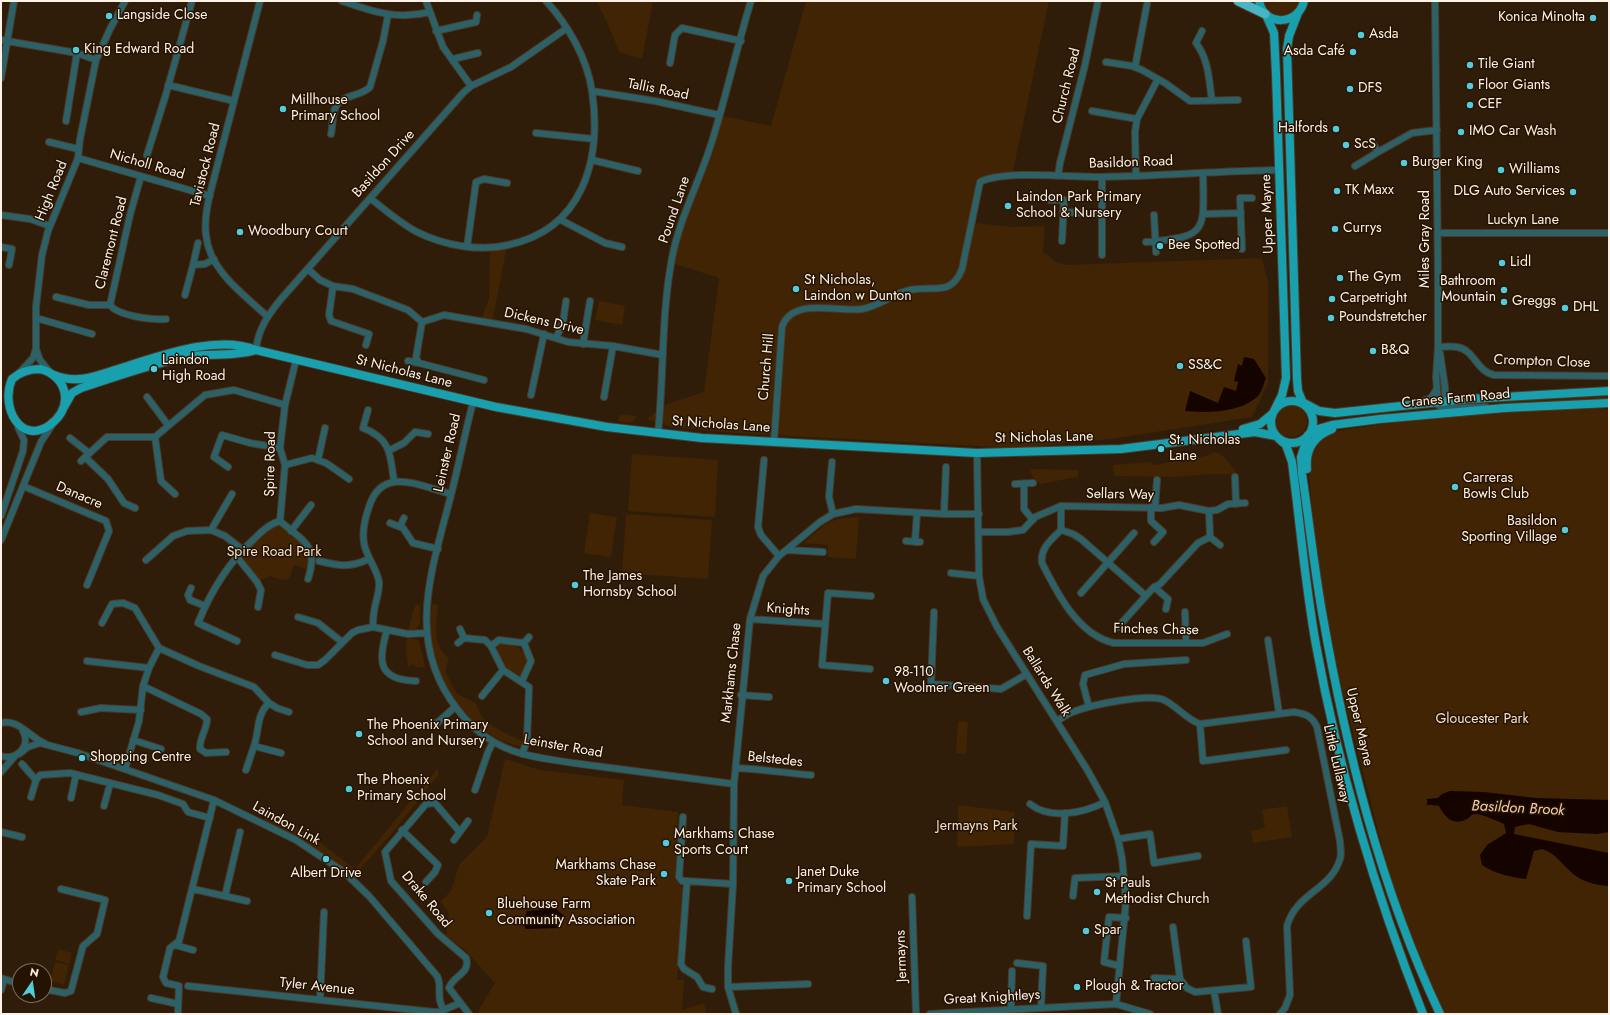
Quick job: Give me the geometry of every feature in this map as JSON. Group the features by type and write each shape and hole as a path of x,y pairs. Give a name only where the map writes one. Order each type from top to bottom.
{"highway":[{"path":"1238,1 1266,14"}],"main road":[{"name":"Upper Mayne","path":"1259,1 1271,24 1274,38 1280,170 1286,378 1284,390 1274,412"},
{"name":"Upper Mayne","path":"1304,1 1289,36 1287,49 1297,379 1298,391 1304,403"},
{"path":"1266,14 1276,20 1282,21 1289,20 1299,12"},
{"name":"St Nicholas Lane","path":"52,374 65,379 84,380 171,353 212,346 244,346 296,360 473,402 566,420 658,433 774,442 978,453 1121,449 1193,439 1255,426 1264,422 1274,412"},
{"name":"St Nicholas Lane","path":"64,407 72,393 81,388 162,363 209,354 244,354 256,350"},
{"path":"6,420 17,427 37,431 54,422 64,407 65,392 62,385 52,374 35,369 18,374 8,383 2,394 2,403 4,412 17,427"},
{"name":"Cranes Farm Road","path":"1304,403 1319,410 1335,413 1411,405 1442,404 1528,394 1609,391"},
{"path":"1295,400 1304,403 1310,410 1313,417 1313,426 1308,436 1303,440 1294,442 1278,437 1273,430 1271,422 1274,412 1286,401 1295,400"},
{"name":"Cranes Farm Road","path":"1308,436 1318,429 1332,425 1380,419 1504,408 1609,402"},
{"path":"1432,415 1442,404"},
{"path":"1307,508 1307,457 1315,440 1323,433 1332,429 1380,419"},
{"name":"St Nicholas Lane","path":"1193,439 1220,438 1255,432 1278,437"},
{"name":"Upper Mayne","path":"1308,436 1301,457 1307,508 1322,610 1350,749 1365,805 1396,907 1440,1014"},
{"name":"Upper Mayne","path":"1278,437 1286,445 1291,457 1309,603 1322,678 1336,742 1374,879 1423,1014"}],"street":[{"path":"1,78 4,41 14,1"},
{"name":"High Road","path":"52,374 40,360 36,349 36,318 42,254 50,226 78,158 78,149 96,60 124,1"},
{"path":"147,155 192,1"},
{"name":"Tavistock Road","path":"260,1 246,48 210,196 206,214 206,236 214,259 229,282 268,316"},
{"path":"342,1 388,15 404,17 430,12"},
{"path":"426,1 436,31 443,46 471,86"},
{"path":"370,198 417,232 467,247 501,247 521,242 539,234 561,220 580,194 587,178 592,160 594,139 592,91 580,54 567,28 546,1"},
{"name":"Pound Lane","path":"658,433 666,303 675,242 713,138 751,1"},
{"name":"Church Road","path":"1058,176 1085,65 1098,1"},
{"path":"1299,12 1308,1"},
{"name":"Miles Gray Road","path":"1436,1 1438,233 1438,347 1436,386 1442,404"},
{"path":"1135,67 1147,4"},
{"path":"331,134 336,106 341,101 366,92 370,87 383,41 388,15"},
{"path":"436,31 476,22 477,15"},
{"name":"Basildon Drive","path":"256,350 260,332 268,316 370,198 471,86 511,66 567,28"},
{"path":"670,63 675,35 682,28 741,41"},
{"path":"1202,30 1196,43 1202,50 1208,67 1212,101"},
{"path":"4,41 77,53 96,60"},
{"path":"66,121 77,53"},
{"path":"453,61 453,59 478,53"},
{"path":"1106,62 1135,67 1158,79 1190,101 1238,100"},
{"path":"1136,176 1135,132 1137,119 1158,79"},
{"path":"168,85 234,101"},
{"name":"Tallis Road","path":"592,91 632,96 720,115"},
{"path":"1092,111 1137,119"},
{"path":"1355,166 1412,133 1437,130"},
{"path":"536,133 594,139"},
{"path":"1372,141 1378,152"},
{"path":"49,142 78,149"},
{"name":"Nicholl Road","path":"78,158 210,196"},
{"path":"592,160 638,171"},
{"name":"Basildon Road","path":"984,180 1042,175 1102,177 1280,170"},
{"path":"1146,242 1184,238 1195,232 1204,214 1203,173"},
{"name":"Claremont Road","path":"141,176 130,215 110,305 113,309 125,314 150,319 166,320"},
{"path":"1102,177 1102,255"},
{"path":"467,247 476,182 484,179 507,183"},
{"name":"Church Hill","path":"774,442 776,395 782,327 785,319 805,308 821,307 861,309 877,305 908,290 941,289 951,286 958,279 962,269 979,186 980,182 984,180"},
{"path":"1242,249 1240,198 1252,198"},
{"path":"1050,200 1064,200 1062,241"},
{"path":"1063,212 1102,214"},
{"path":"1204,214 1241,213"},
{"path":"1,215 30,219 50,226"},
{"path":"1154,215 1156,252"},
{"path":"561,220 605,243 622,247"},
{"name":"Luckyn Lane","path":"1438,233 1609,233"},
{"path":"185,295 198,243"},
{"path":"1,247 12,249 9,265"},
{"path":"193,265 205,264 214,259"},
{"path":"308,269 320,280 333,286 353,289 408,310 422,322 416,358 419,363"},
{"path":"333,286 329,315 331,321 369,334 366,345"},
{"path":"56,296 89,305 110,305"},
{"path":"556,338 562,323 566,301"},
{"path":"583,344 590,301"},
{"name":"Dickens Drive","path":"422,322 444,315 526,329 568,342 613,346 663,355"},
{"path":"36,318 92,334"},
{"path":"531,395 544,334"},
{"path":"604,397 613,346"},
{"name":"Miles Gray Road","path":"1438,347 1445,387 1442,404"},
{"name":"Crompton Close","path":"1438,347 1457,347 1465,350 1471,355 1482,370 1494,375 1609,376"},
{"path":"18,374 30,362 36,349"},
{"name":"Spire Road","path":"280,521 285,465 280,448 285,405 296,360"},
{"path":"408,361 484,380"},
{"name":"Cranes Farm Road","path":"1411,405 1431,398 1434,394 1436,386"},
{"path":"85,457 107,437 155,437 205,395 234,390 285,405"},
{"path":"147,397 168,425"},
{"name":"Leinster Road","path":"473,402 429,592 426,632 427,646 436,675 448,698 475,729 493,742 522,754 569,762 734,784"},
{"path":"1442,404 1504,408"},
{"path":"368,410 363,428 380,438 390,450 394,481"},
{"path":"1,540 41,442 54,422"},
{"path":"1,516 23,451 24,440 17,427"},
{"path":"318,460 325,428"},
{"path":"390,450 404,443 415,432 428,434"},
{"path":"228,467 214,457 222,435 250,443 280,448"},
{"path":"155,437 161,481 175,494"},
{"path":"70,438 85,457 108,479 124,503 135,508"},
{"name":"Ballards Walk","path":"978,453 980,576 981,588 989,613 1088,771 1105,802 1118,839 1124,876 1126,918 1116,1004"},
{"path":"285,465 312,458 326,463 349,479"},
{"path":"764,460 758,527 761,535 779,556"},
{"path":"832,462 829,497 834,514"},
{"path":"944,514 946,467"},
{"path":"1235,477 1236,504"},
{"path":"1154,542 1163,532 1151,521 1157,480"},
{"path":"373,627 374,612 379,588 377,574 369,558 363,536 367,513 377,490 394,481 406,482 451,494"},
{"path":"1015,484 1033,483"},
{"path":"1024,484 1024,509 1028,516 1033,520"},
{"name":"Danacre","path":"23,486 106,521 109,531 87,585"},
{"path":"211,530 232,494"},
{"path":"1220,545 1210,537 1209,511 1217,510 1228,504 1245,503"},
{"name":"Sellars Way","path":"979,532 1018,531 1026,528 1042,513 1061,506 1153,507 1179,504 1209,511"},
{"path":"291,531 311,505"},
{"path":"1061,506 1061,530 1077,536 1146,596"},
{"name":"Markhams Chase","path":"736,1014 728,987 733,884 734,784 741,695 750,619 763,576 779,556 820,522 834,514 856,509 917,513 978,514"},
{"path":"906,541 918,542 917,513"},
{"path":"400,526 404,518"},
{"path":"237,641 198,623 221,575 242,550 272,524 280,521 310,548 313,556 308,579"},
{"path":"390,523 400,526 413,543 438,549"},
{"path":"146,560 173,536 187,531 211,530 226,536 242,550"},
{"name":"Finches Chase","path":"1061,530 1044,547 1041,557 1042,563 1071,613 1102,640 1114,642 1203,643 1227,634"},
{"path":"1081,593 1134,533"},
{"path":"1118,627 1154,587 1160,584 1198,543 1210,537"},
{"path":"787,550 823,552"},
{"path":"237,557 261,590 258,607"},
{"path":"319,561 340,566 355,565 369,558"},
{"path":"951,573 980,576"},
{"path":"1154,587 1168,599 1166,608"},
{"path":"191,588 188,595 190,600 205,606"},
{"name":"Knights","path":"870,669 822,665 824,624 828,593 871,596"},
{"path":"102,623 112,604 122,603 135,608 159,648 199,666 254,687 269,703 276,708 289,712"},
{"path":"934,612 931,684 1001,689 1027,674"},
{"path":"1185,612 1186,642"},
{"path":"298,617 318,623 342,642"},
{"name":"Knights","path":"750,619 824,624"},
{"path":"275,655 307,665 318,665 325,660 342,642 358,630 373,627 408,634 426,632"},
{"path":"460,628 464,638"},
{"path":"386,630 381,653 383,667 393,677 405,681 416,681"},
{"path":"524,643 529,636"},
{"path":"458,643 464,638 485,640 491,646 502,670 522,681 529,687 528,741 522,754"},
{"path":"491,646 499,640 524,643"},
{"path":"1268,640 1279,712"},
{"path":"522,681 532,662 524,643"},
{"path":"125,769 141,710 143,686 149,668 159,648"},
{"path":"1089,707 1083,684 1085,675 1124,664 1186,660"},
{"path":"87,661 149,668"},
{"path":"482,696 502,670"},
{"path":"143,686 201,714 207,719 207,725 199,744 200,749 206,753 226,752"},
{"path":"741,695 769,697"},
{"path":"1057,721 1072,712 1089,707 1148,697 1158,698 1172,706 1188,719 1200,724 1204,762 1286,750"},
{"path":"246,770 254,746 259,719 263,709 269,703"},
{"path":"429,725 437,723 455,707"},
{"path":"81,712 101,708 141,710"},
{"name":"Little Lullaway","path":"1200,724 1279,712 1294,712 1308,715 1314,720 1317,727 1339,833 1340,858 1331,877 1300,902 1289,918 1287,926 1290,995 1285,1008 1280,1014"},
{"name":"Laindon Link","path":"1,723 12,722 32,737 45,743 214,800 296,840 344,872 369,896 437,976 439,982 438,998 444,1010"},
{"path":"1,772 23,749 26,741 22,729"},
{"path":"133,740 161,749"},
{"path":"475,790 493,742"},
{"path":"1,756 17,755 34,744 45,743"},
{"path":"254,746 281,753"},
{"path":"22,764 36,780"},
{"name":"Belstedes","path":"736,768 765,769 772,772 811,775"},
{"path":"31,797 36,780 44,774 70,773 110,784 158,794 183,804 188,812 210,818"},
{"path":"71,798 76,775"},
{"path":"104,806 110,784"},
{"path":"178,1011 179,986 166,983 163,977 170,948 177,943 193,889 214,800"},
{"path":"1030,804 1040,810 1054,813 1065,813 1094,808 1105,802"},
{"name":"Drake Road","path":"459,831 435,803 426,804 402,830 385,852 391,881 438,934 466,958 468,963 466,970 452,982 449,988 460,1003"},
{"path":"1027,916 1031,844 1063,846 1065,813"},
{"path":"683,817 679,878 682,881 687,882 733,884"},
{"path":"454,840 459,831 468,821"},
{"path":"402,830 438,865 435,872 426,882"},
{"path":"1,832 22,836"},
{"path":"225,896 240,832"},
{"path":"1118,839 1150,834 1154,863 1198,856"},
{"path":"1073,896 1075,878 1124,876"},
{"path":"687,882 681,964 684,969 696,977 703,987 712,989"},
{"path":"52,991 65,993 71,991 83,946 97,934 105,900 61,889"},
{"path":"193,889 247,902"},
{"name":"Jermayns","path":"912,897 916,1014"},
{"path":"320,999 324,912"},
{"path":"1120,966 1104,962 1109,917 1126,918"},
{"path":"1173,927 1180,979 1187,988 1195,992 1251,987 1246,940"},
{"path":"177,943 193,950"},
{"path":"1017,963 1043,966 1041,1007"},
{"path":"1011,1009 1012,971"},
{"path":"1154,978 1180,979"},
{"path":"1,990 3,979"},
{"path":"728,987 808,984"},
{"name":"Tyler Avenue","path":"188,986 434,1012 444,1010"},
{"path":"1214,991 1218,1014"},
{"path":"151,998 178,1004"},
{"path":"444,1010 460,1003 469,1014"},
{"name":"Great Knightleys","path":"930,1014 1056,1006 1116,1004 1150,1014"},
{"name":"Great Knightleys","path":"1056,1006 1056,1014"}],"green space":[{"path":"596,1 653,1 642,59 619,52 606,20"},
{"path":"806,1 1049,1 1013,171 988,175 977,179 976,223 1011,227 1045,226 1043,252 1056,262 1067,265 1262,258 1268,283 1268,383 1252,417 1111,439 1017,448 734,433 672,427 646,419 667,404 704,392 719,278 672,263 677,236 719,115 771,126"},
{"path":"1263,1 1300,1 1293,13 1282,17 1271,13 1266,8"},
{"path":"507,246 492,323 481,320 489,299 490,247"},
{"path":"599,301 625,306 622,325 595,320"},
{"path":"1609,396 1609,400 1506,404 1484,401"},
{"path":"1288,405 1294,405 1303,409 1307,421 1303,433 1294,437 1288,437 1279,433 1275,424 1275,418 1279,409"},
{"name":"Gloucester Park","path":"1570,408 1609,409 1609,1014 1442,1014 1430,988 1391,882 1339,677 1323,597 1314,532 1308,462 1315,444 1332,432 1381,424 1491,413"},
{"path":"621,414 637,416 632,423 617,421"},
{"path":"1216,452 1224,457 1238,474 1210,474 1175,477 1114,476 1113,465 1151,462 1154,465 1206,456"},
{"path":"632,454 718,460 715,517 628,511"},
{"path":"1029,469 1078,470 1078,477 1040,484 1033,478"},
{"path":"590,513 617,517 611,557 584,553"},
{"path":"626,514 712,520 708,579 622,573"},
{"path":"859,517 856,559 828,557 828,545 804,543 823,526 834,520"},
{"name":"Spire Road Park","path":"280,521 310,548 309,568 307,569 294,565 289,579 281,580 271,576 257,582 237,557 249,544"},
{"path":"415,604 420,605 420,624 415,630 408,631"},
{"path":"432,604 438,605 436,627 437,641 443,653 449,658 445,671 457,694 476,703 481,715 489,723 501,731 524,741 521,746 503,741 487,732 460,707 450,692 435,659 430,622"},
{"path":"407,638 419,640 425,667 415,667 414,664 408,667 406,649"},
{"path":"499,643 517,647 526,656 528,661 521,677 507,669 496,651"},
{"path":"958,721 968,722 966,754 956,753"},
{"path":"505,759 540,770 624,780 622,805 678,812 675,880 684,889 677,980 684,980 682,1010 704,1003 707,1014 481,1014 478,1011 495,983 465,950 446,936 449,912 440,902 451,891 459,865 487,837"},
{"path":"437,769 439,774 394,831 353,877 296,838 264,820 269,810 317,840 355,869"},
{"name":"Jermayns Park","path":"958,805 1015,812 1014,844 957,847"},
{"path":"1287,806 1292,837 1253,843 1251,831 1265,828 1262,810"},
{"path":"58,949 72,953 69,964 55,960"},
{"path":"55,962 69,965 64,985 52,982 52,973"}],"water":[{"path":"1244,357 1254,359 1266,378 1259,395 1252,401 1234,408 1214,412 1185,411 1190,391 1218,403 1224,387 1236,391 1238,382 1234,381 1238,364 1242,366"},
{"path":"1450,791 1484,792 1536,798 1609,800 1609,832 1597,834 1558,832 1529,824 1515,827 1514,834 1609,853 1609,886 1598,885 1582,880 1573,874 1554,855 1542,849 1534,851 1526,879 1503,875 1492,871 1482,865 1480,855 1487,845 1506,833 1504,824 1478,814 1473,814 1462,821 1453,821 1443,813 1438,804 1427,804 1427,799 1438,798 1442,794"},
{"path":"542,908 555,908 564,916 563,924 557,928 526,929 523,923 527,911"}],"waterway":[{"name":"Basildon Brook","path":"1427,804 1439,805"}],"place":[{"name":"Langside Close","path":"109,16"},
{"name":"Konica Minolta","path":"1593,18"},
{"name":"Asda","path":"1361,35"},
{"name":"King Edward Road","path":"76,50"},
{"name":"Asda Café","path":"1353,52"},
{"name":"Tile Giant","path":"1470,65"},
{"name":"Floor Giants","path":"1470,86"},
{"name":"DFS","path":"1350,89"},
{"name":"CEF","path":"1470,105"},
{"name":"Millhouse Primary School","path":"283,109"},
{"name":"Halfords","path":"1336,129"},
{"name":"IMO Car Wash","path":"1461,132"},
{"name":"ScS","path":"1346,145"},
{"name":"Burger King","path":"1404,163"},
{"name":"Williams","path":"1501,170"},
{"name":"TK Maxx","path":"1337,191"},
{"name":"DLG Auto Services","path":"1573,192"},
{"name":"Laindon Park Primary School & Nursery","path":"1008,206"},
{"name":"Currys","path":"1335,229"},
{"name":"Woodbury Court","path":"240,232"},
{"name":"Bee Spotted","path":"1160,246"},
{"name":"Lidl","path":"1502,263"},
{"name":"The Gym","path":"1340,278"},
{"name":"St Nicholas, Laindon w Dunton","path":"796,289"},
{"name":"Bathroom Mountain","path":"1504,290"},
{"name":"Carpetright","path":"1332,299"},
{"name":"Greggs","path":"1504,302"},
{"name":"DHL","path":"1565,308"},
{"name":"Poundstretcher","path":"1331,318"},
{"name":"B&Q","path":"1373,351"},
{"name":"SS&C","path":"1180,366"},
{"name":"Laindon High Road","path":"154,369"},
{"name":"St. Nicholas Lane","path":"1161,449"},
{"name":"Carreras Bowls Club","path":"1455,487"},
{"name":"Basildon Sporting Village","path":"1565,530"},
{"name":"The James Hornsby School","path":"575,585"},
{"name":"98-110 Woolmer Green","path":"886,681"},
{"name":"The Phoenix Primary School and Nursery","path":"359,734"},
{"name":"Shopping Centre","path":"82,758"},
{"name":"The Phoenix Primary School","path":"349,789"},
{"name":"Markhams Chase Sports Court","path":"666,843"},
{"name":"Albert Drive","path":"326,859"},
{"name":"Markhams Chase Skate Park","path":"664,874"},
{"name":"Janet Duke Primary School","path":"789,881"},
{"name":"St Pauls Methodist Church","path":"1097,892"},
{"name":"Bluehouse Farm Community Association","path":"489,913"},
{"name":"Spar","path":"1086,931"},
{"name":"Plough & Tractor","path":"1077,987"}]}
